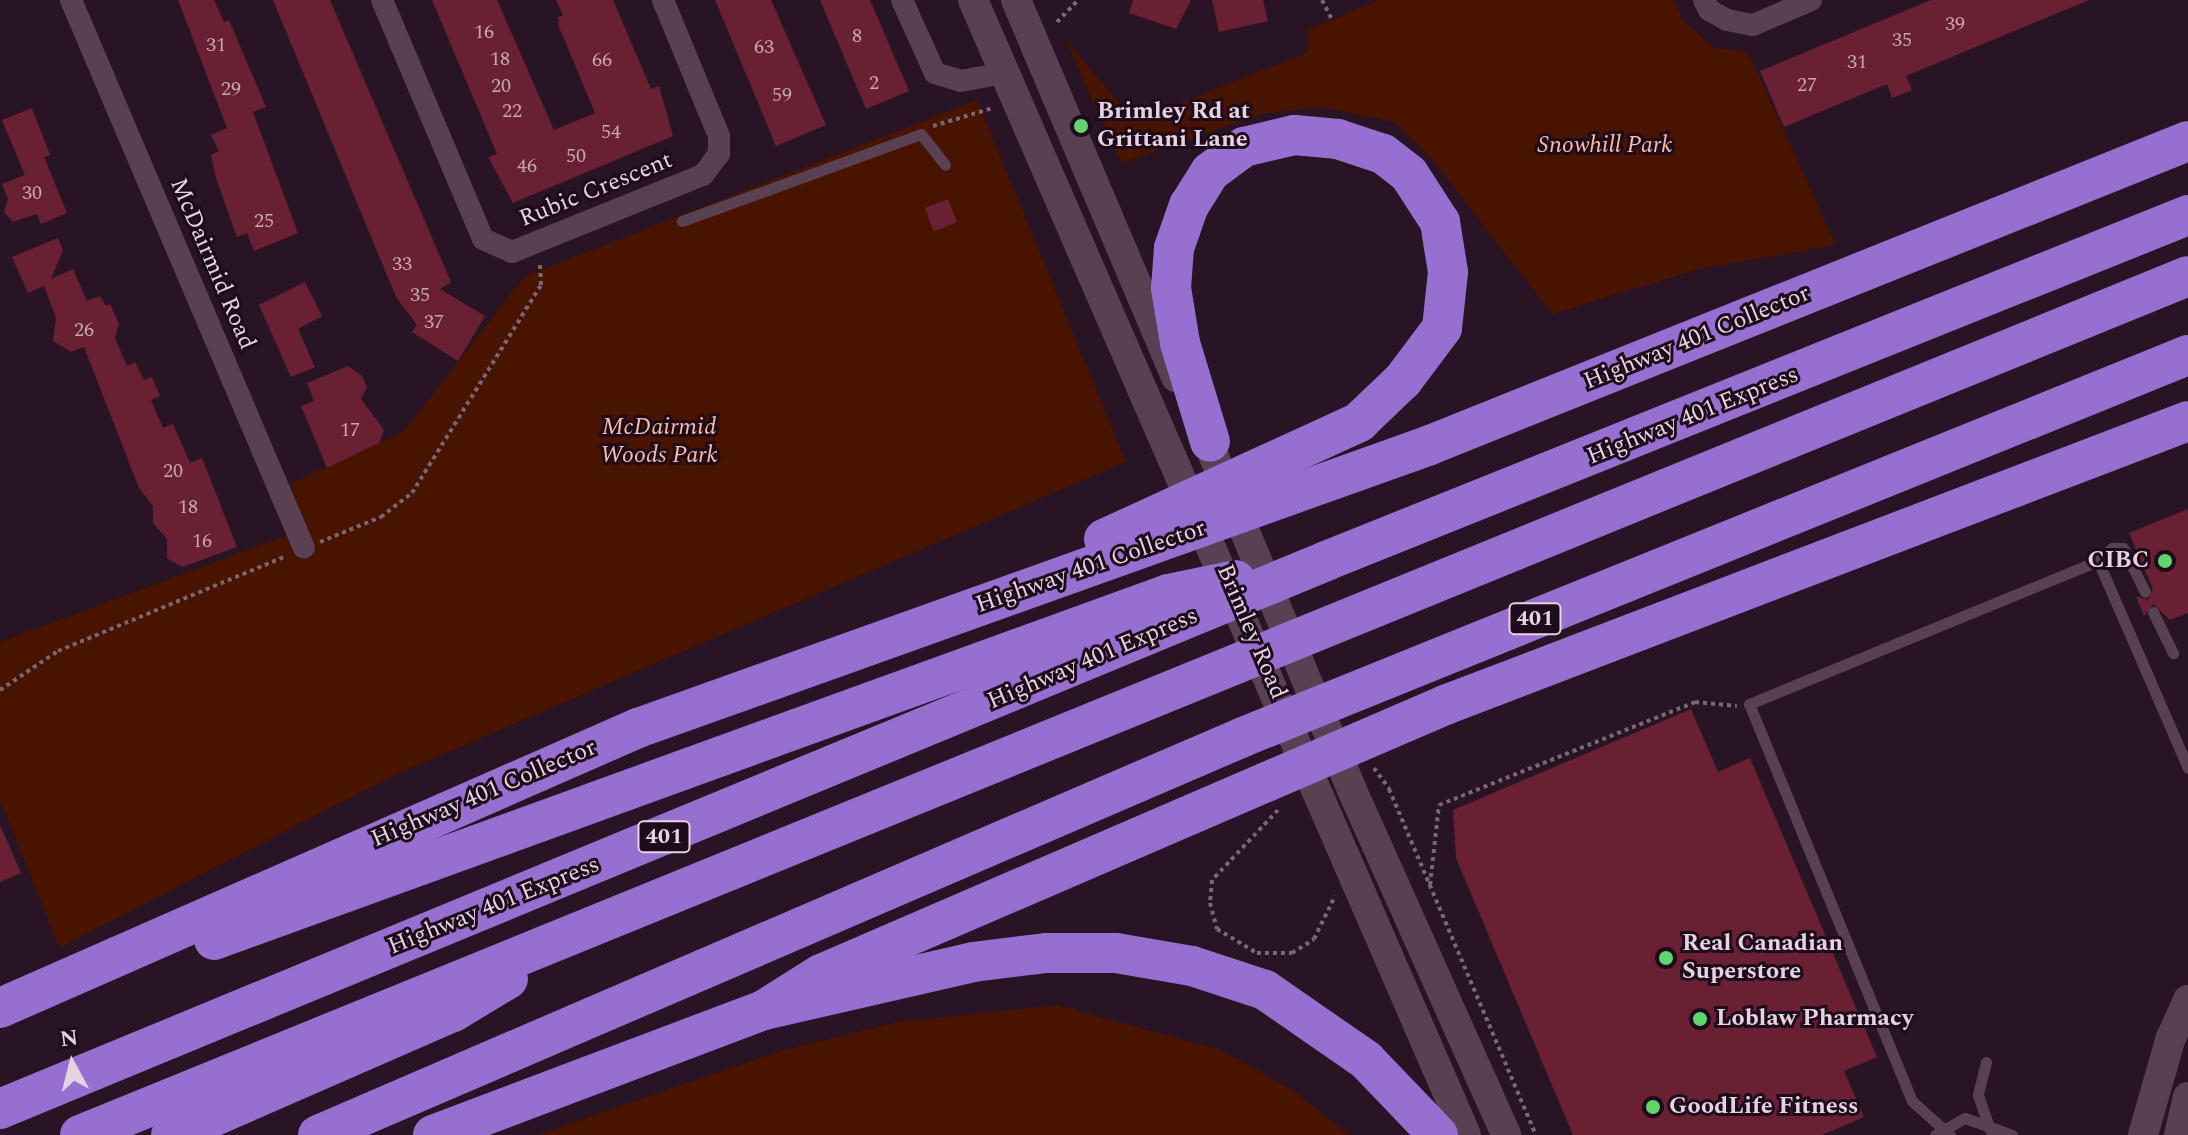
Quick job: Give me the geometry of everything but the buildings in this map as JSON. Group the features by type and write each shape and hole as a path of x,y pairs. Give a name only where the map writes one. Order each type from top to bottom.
{"highway":[{"path":"1020,592 1106,537 1359,422 1403,380 1442,328 1448,272 1440,222 1409,174 1383,154 1338,139 1294,135 1244,147 1210,172 1189,205 1174,248 1171,288 1193,451"},
{"name":"Highway 401 Collector","path":"0,1008 638,728 1430,445 2188,138"},
{"name":"Highway 401 Express","path":"0,1109 1326,561 2188,215"},
{"name":"401","path":"80,1135 2188,276"},
{"name":"401","path":"318,1135 1243,737 2186,356"},
{"path":"764,1010 821,974 1445,705 2188,421"},
{"path":"0,1021 416,863 1153,600 1326,561"},
{"path":"171,1135 453,1012 614,916"},
{"path":"433,1135 764,1010 896,977 1046,953 1116,953 1192,966 1265,990 1307,1016 1366,1060 1438,1135"}],"main road":[{"name":"Brimley Road","path":"973,0 1003,73 1193,451 1352,790 1506,1135"},
{"name":"Brimley Road","path":"1016,0 1165,355 1193,451 1322,799 1466,1135"},
{"path":"2143,1135 2170,1040 2188,1000"},
{"path":"2179,1135 2188,1097"}],"street":[{"name":"McDairmid Road","path":"71,0 304,548"},
{"name":"Rubic Crescent","path":"382,0 483,239 512,252 703,175 719,154 719,136 663,0"},
{"path":"902,0 935,73 961,81 1003,73"},
{"path":"1704,0 1709,10 1727,20 1753,25 1811,0"}],"lane":[{"path":"682,221 921,134 945,165"},
{"path":"2012,1135 1990,1130 1965,1118 1942,1133 1912,1101 1749,704 2098,561 2112,548 2123,548 2145,592"},
{"path":"2098,561 2188,768"},
{"path":"2153,612 2173,653"},
{"path":"1986,1062 1978,1095 1990,1130"}],"path":[{"path":"1057,22 1078,0"},
{"path":"1322,0 1332,20"},
{"path":"921,134 974,111 1002,106"},
{"path":"0,690 58,651 381,517 412,493 541,285 538,242"},
{"path":"1430,887 1439,805 1695,702 1728,708 1749,704"},
{"path":"1376,768 1536,1135"},
{"path":"1287,804 1212,880 1210,903 1217,929 1257,953 1292,953 1314,939 1326,920 1336,887"}],"green space":[{"name":"Snowhill Park","path":"1379,0 1674,0 1683,21 1715,48 1748,52 1836,245 1699,269 1552,314 1432,159 1394,122 1321,107 1262,114 1121,163 1064,37 1134,121 1307,53 1307,30"},
{"name":"McDairmid Woods Park","path":"977,100 1126,462 395,775 59,948 0,799 0,642 304,529 291,483 403,432 525,276"},
{"path":"1057,1005 1221,1050 1296,1092 1349,1135 537,1135 782,1050 897,1022"}],"place":[{"name":"Brimley Rd at Grittani Lane","path":"1081,126"},
{"name":"CIBC","path":"2165,561"},
{"name":"Real Canadian Superstore","path":"1666,958"},
{"name":"Loblaw Pharmacy","path":"1700,1019"},
{"name":"GoodLife Fitness","path":"1653,1107"}]}
